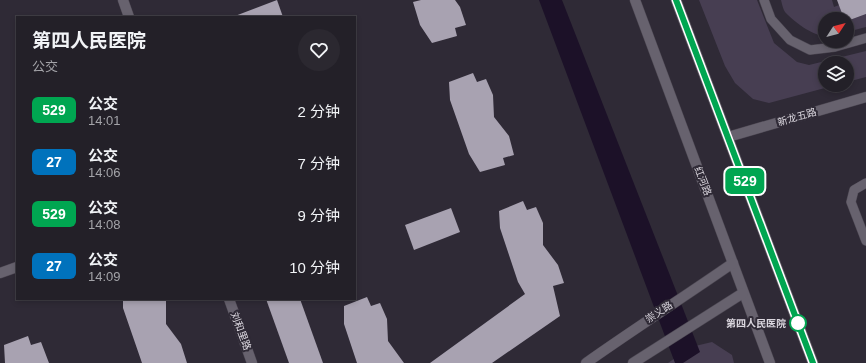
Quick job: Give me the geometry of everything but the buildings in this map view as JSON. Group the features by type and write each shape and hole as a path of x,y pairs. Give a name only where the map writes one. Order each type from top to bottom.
{"street":[{"path":"123,0 129,16"},
{"name":"红河路","path":"635,0 770,363"},
{"path":"676,0 813,363"},
{"name":"新龙五路","path":"728,138 866,97"},
{"name":"崇义路","path":"586,363 643,322 733,263"},
{"path":"0,273 16,267"},
{"path":"633,363 743,293"},
{"name":"刘和里路","path":"229,300 252,363"}],"lane":[{"path":"764,0 771,19 790,40 810,50 835,47 866,38"},
{"path":"866,183 854,190 851,202 866,241"}],"shaded area":[{"path":"539,0 562,0 700,352 683,363 675,363"},
{"path":"699,0 757,0 774,43 797,62 809,65 818,63 818,90 769,103 753,99 735,83 725,66"},
{"path":"781,0 832,0 834,7 839,5 842,12 818,12 818,35 798,24 784,11"},
{"path":"866,14 866,27 854,30 854,18"},
{"path":"866,51 866,77 854,80 854,56 846,56"},
{"path":"712,342 732,355 734,363 668,363 691,347"}],"bus line":[{"name":"529","path":"676,0 813,363"}],"place":[{"name":"第四人民医院","path":"798,323"}]}
